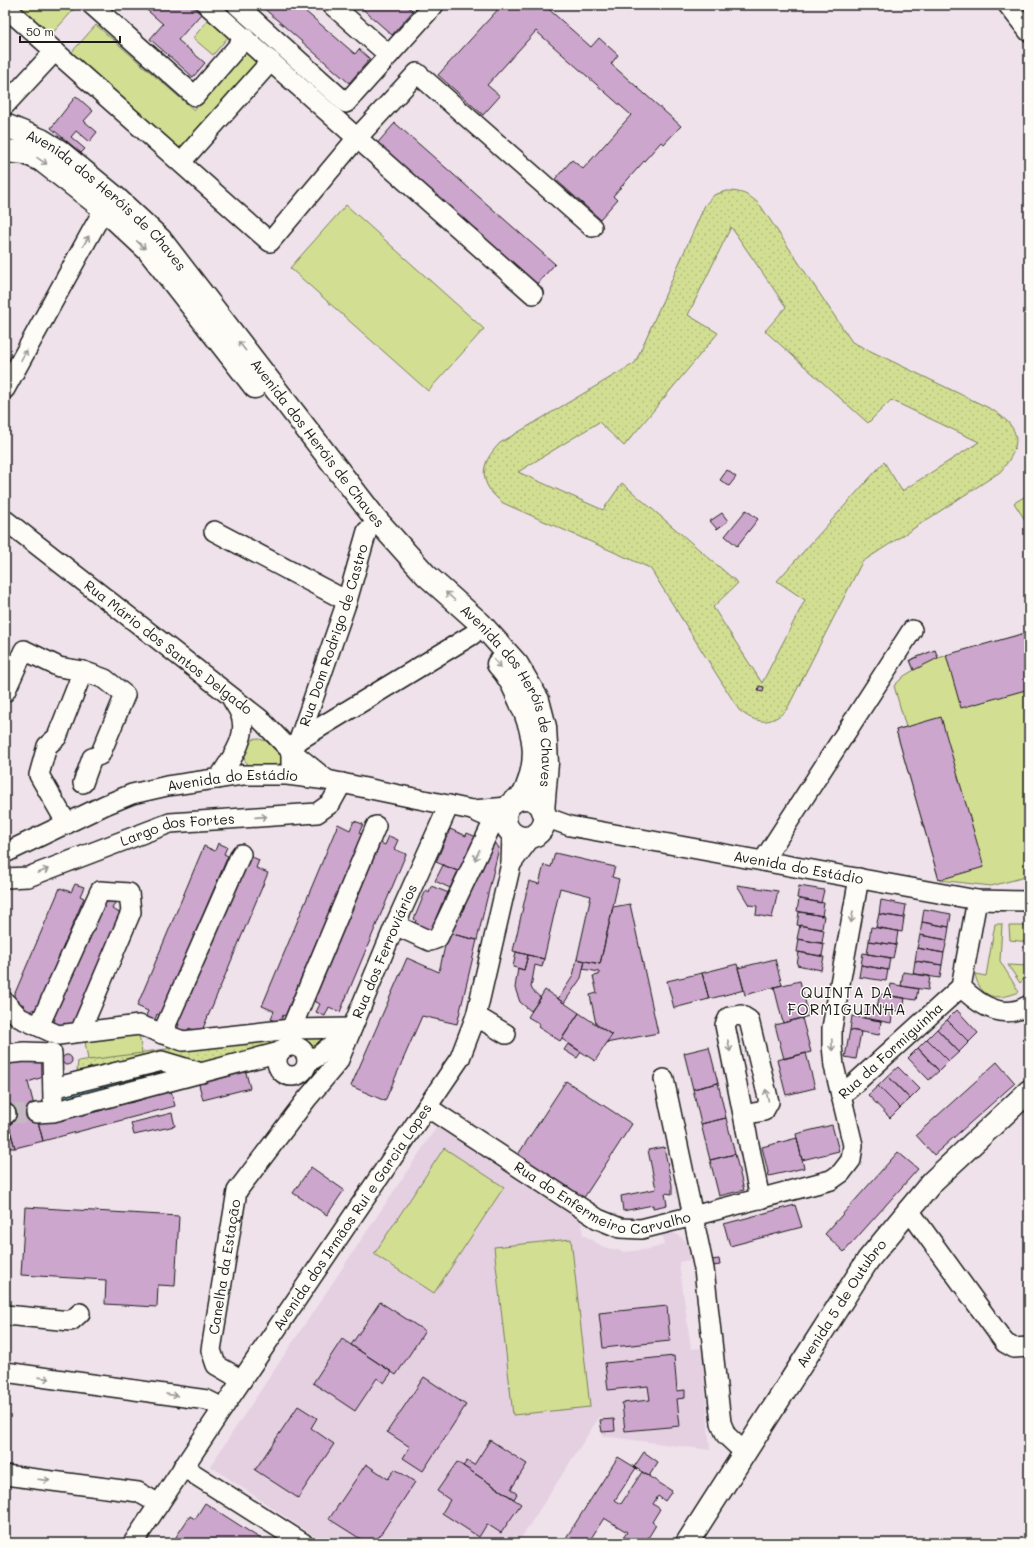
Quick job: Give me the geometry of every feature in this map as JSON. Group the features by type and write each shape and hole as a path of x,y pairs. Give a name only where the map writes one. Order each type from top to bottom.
{"main road":[{"name":"Avenida dos Heróis de Chaves","path":"5,125 52,146 109,203 148,250 367,531 417,587 472,635 509,676 530,722 534,737 534,764 528,785 522,820"},
{"name":"Avenida dos Heróis de Chaves","path":"5,151 25,153 42,160 109,203 160,239 375,518 426,575 481,624 517,664 538,700 545,726 547,763 522,820"},
{"name":"Avenida 5 de Outubro","path":"687,1543 868,1260 908,1209 933,1181 1029,1091"}],"street":[{"path":"92,5 195,96 245,38"},
{"path":"236,5 346,103 433,5"},
{"path":"332,5 389,55"},
{"path":"1008,5 1029,32"},
{"path":"5,7 270,242 356,138 417,73 592,227"},
{"path":"218,8 245,38 271,62 533,294"},
{"path":"5,104 55,51"},
{"path":"181,162 271,62"},
{"path":"5,390 109,203"},
{"name":"Rua Mário dos Santos Delgado","path":"5,520 231,698 260,719 271,732 295,746 334,782"},
{"path":"214,531 347,601"},
{"name":"Rua Dom Rodrigo de Castro","path":"295,746 347,601 367,531"},
{"path":"763,861 912,630"},
{"path":"287,775 295,746 472,635"},
{"path":"5,692 24,650 59,667 83,671 105,679 125,696 100,755 92,758 83,783"},
{"path":"67,824 39,775 47,746 57,737 83,671"},
{"path":"218,779 236,751 242,733 241,714 231,698"},
{"path":"242,733 261,730 271,732"},
{"path":"236,751 242,775"},
{"name":"Avenida do Estádio","path":"5,854 132,794 167,786 242,775 287,775 334,782 522,820 570,826 977,900 1029,901"},
{"name":"Largo dos Fortes","path":"5,878 28,877 170,823 317,813 331,803 334,782"},
{"name":"Rua dos Ferroviários","path":"314,1092 338,1062 395,925 449,805"},
{"path":"395,925 430,941 438,938 522,820"},
{"name":"Avenida dos Irmãos Rui e Garcia Lopes","path":"134,1543 183,1467 460,1058 476,1016 522,820"},
{"path":"291,1029 376,826"},
{"path":"162,1034 241,854"},
{"path":"841,1096 834,1066 832,1028 859,878"},
{"path":"39,1026 100,890 129,893 131,912 80,1032"},
{"path":"977,900 961,987 984,1006 996,1010 1009,1011 1029,1005"},
{"name":"Rua da Formiguinha","path":"693,1216 831,1180 841,1173 851,1160 853,1145 841,1096 961,987"},
{"path":"5,1002 20,1018 58,1035 139,1025 183,1041 291,1029 349,1034"},
{"path":"743,1115 764,1111 769,1102 749,1020 746,1016 741,1015 729,1017 725,1025 743,1115 760,1198"},
{"path":"476,1016 506,1034"},
{"path":"5,1054 24,1052 52,1053 53,1088 45,1112 204,1073 280,1052 288,1046 298,1046 305,1053 307,1062 314,1060 336,1041 349,1034"},
{"path":"53,1088 162,1061 204,1073"},
{"path":"664,1079 693,1216"},
{"name":"Canelha da Estação","path":"242,1380 216,1365 211,1350 237,1191 314,1092"},
{"name":"Rua do Enfermeiro Carvalho","path":"427,1106 598,1219 620,1228 641,1230 693,1216 704,1269 720,1423 726,1435 745,1453"},
{"path":"908,1209 1005,1343 1014,1348 1029,1347"},
{"path":"5,1315 71,1321 80,1313"},
{"path":"5,1372 207,1400 223,1408"},
{"path":"183,1467 304,1543"},
{"path":"5,1475 138,1492 159,1504"}],"shaded area":[{"path":"438,1125 581,1220 583,1235 604,1247 625,1252 650,1249 664,1245 661,1232 667,1231 677,1234 685,1240 689,1248 691,1260 679,1262 691,1349 702,1348 710,1450 602,1436 600,1416 518,1543 324,1543 210,1466"}],"green space":[{"path":"12,5 74,5 76,7 49,37"},
{"path":"208,20 228,37 213,55 193,38"},
{"path":"96,25 194,110 245,52 257,63 181,151 70,54"},
{"path":"726,191 736,192 752,198 760,205 852,342 991,409 1009,423 1014,430 1016,438 1013,453 1000,472 862,562 787,709 775,718 763,721 751,718 739,710 650,568 503,503 489,489 484,474 488,459 500,443 635,363 705,205 714,195","holes":["731,227 786,307 765,331 868,423 891,400 979,442 902,491 884,462 777,581 805,600 762,683 713,607 738,583 622,483 603,510 518,472 599,422 624,446 718,333 688,315"]},
{"path":"346,205 484,329 428,391 290,268"},
{"path":"1029,494 1029,526 1014,503"},
{"path":"1029,632 1029,876 991,886 939,880 896,730 906,727 894,686 904,676 914,670 910,660 935,650 938,658"},
{"path":"256,738 266,741 282,756 282,762 280,764 250,766 245,761 243,756 248,742"},
{"path":"995,924 1002,924 1000,961 1019,992 997,997 985,993 981,989 975,974 986,976"},
{"path":"1009,926 1029,926 1029,942 1010,940"},
{"path":"1008,965 1029,966 1029,974 1020,983"},
{"path":"138,1028 142,1053 88,1060 84,1035"},
{"path":"335,1035 309,1051 299,1043 284,1044 196,1068 164,1058 76,1081 78,1061 262,1036"},
{"path":"444,1148 504,1187 434,1293 374,1254"},
{"path":"571,1239 590,1407 513,1415 494,1247"}],"water":[{"path":"160,1065 163,1075 62,1101 60,1091"}],"building":[{"path":"141,5 191,5 201,14 178,40 205,63 193,77 150,39 163,24"},
{"path":"260,5 310,5 305,11 355,54 359,49 370,59 349,83"},
{"path":"358,5 406,5 413,11 392,35"},
{"path":"502,5 544,5 591,47 599,38 618,55 611,64 681,126 664,144 661,142 613,196 617,200 600,219 555,179 572,160 583,169 631,115 536,31 487,85 500,96 483,115 438,75"},
{"path":"76,96 93,111 84,121 97,132 89,142 76,131 71,137 85,149 81,153 51,128"},
{"path":"395,123 555,264 533,288 374,147"},
{"path":"727,470 736,477 729,486 720,480"},
{"path":"746,510 758,519 737,546 725,536"},
{"path":"722,513 728,521 717,529 710,521"},
{"path":"1029,632 1029,689 961,708 946,655"},
{"path":"935,650 938,658 914,670 910,660"},
{"path":"759,686 764,687 763,692 758,691"},
{"path":"941,717 984,867 939,880 896,730"},
{"path":"354,821 363,824 359,833 362,834 285,1016 283,1015 280,1023 271,1019 274,1011 262,1006 338,824 350,830"},
{"path":"450,829 466,836 467,833 479,838 464,874 436,862"},
{"path":"389,836 398,840 394,849 406,854 340,1012 329,1007 325,1016 316,1012 320,1004 314,1001 380,843 385,845"},
{"path":"490,839 495,842 499,848 477,940 448,933"},
{"path":"218,843 227,847 224,854 228,856 160,1016 157,1014 154,1022 145,1018 148,1011 137,1006 204,846 215,851"},
{"path":"555,853 615,867 612,877 619,879 600,964 577,959 591,896 560,888 544,959 513,951 529,881 539,884 544,865 551,867"},
{"path":"250,856 259,860 256,868 268,873 201,1033 189,1028 186,1035 177,1031 179,1024 176,1022"},
{"path":"443,865 458,871 450,888 435,881"},
{"path":"75,884 84,887 80,896 84,898 36,1011 33,1009 30,1017 21,1013 24,1005 12,1000 60,888 71,892"},
{"path":"737,885 778,891 772,918 756,915 757,906 749,905"},
{"path":"431,886 454,895 449,906 442,903 434,923 441,926 436,936 414,927 416,920 414,919 426,890 429,892"},
{"path":"799,886 824,890 821,903 797,898"},
{"path":"107,897 116,900 112,909 124,915 77,1028 64,1023 62,1029 53,1026 55,1019 52,1017"},
{"path":"799,899 824,903 822,916 797,911"},
{"path":"881,900 906,905 904,918 879,914"},
{"path":"630,904 658,1033 606,1043 612,1035 596,1024 590,995 597,993 593,976 599,975 599,972 583,969 585,961 600,964 613,907"},
{"path":"924,909 951,914 949,927 922,922"},
{"path":"799,912 824,916 822,929 797,925"},
{"path":"879,914 904,918 902,932 876,927"},
{"path":"922,922 949,927 947,940 920,935"},
{"path":"800,925 824,930 822,943 797,939"},
{"path":"871,927 898,931 896,945 869,941"},
{"path":"448,933 477,940 457,1024 422,1016 385,1101 351,1086 407,958 439,972"},
{"path":"920,935 947,940 944,953 917,948"},
{"path":"799,939 824,944 822,956 797,952"},
{"path":"869,941 896,945 893,958 867,954"},
{"path":"917,948 944,953 942,965 915,961"},
{"path":"516,952 528,955 524,970 513,967"},
{"path":"799,952 824,957 821,970 797,965"},
{"path":"863,953 890,958 888,970 861,965"},
{"path":"528,955 544,959 542,967 535,965 531,987 533,991 541,998 531,1011 520,1002 515,988 518,968 524,970"},
{"path":"577,959 585,961 581,978 564,1003 558,999 573,976"},
{"path":"775,959 782,985 745,995 738,968"},
{"path":"915,961 942,965 940,978 913,974"},
{"path":"737,964 744,990 709,999 702,973"},
{"path":"861,965 888,970 886,981 859,977"},
{"path":"903,972 930,976 928,990 901,986"},
{"path":"702,973 709,999 674,1008 667,981"},
{"path":"800,981 809,1016 783,1023 774,987"},
{"path":"891,984 918,989 916,1000 889,996"},
{"path":"545,990 579,1013 560,1041 538,1027 540,1024 528,1017"},
{"path":"880,994 905,998 903,1012 877,1007"},
{"path":"867,1005 893,1010 891,1023 864,1018"},
{"path":"957,1010 978,1033 969,1042 947,1020"},
{"path":"579,1013 612,1035 595,1061 562,1039"},
{"path":"852,1016 881,1021 879,1035 850,1030"},
{"path":"802,1018 811,1052 784,1059 775,1025"},
{"path":"947,1020 969,1042 959,1052 937,1029"},
{"path":"937,1029 959,1052 949,1061 927,1039"},
{"path":"850,1030 861,1032 856,1059 845,1057"},
{"path":"1029,1034 1029,1047 1022,1040"},
{"path":"927,1039 949,1061 939,1071 918,1048"},
{"path":"568,1044 581,1052 577,1058 564,1050"},
{"path":"709,1047 718,1083 693,1089 684,1053"},
{"path":"918,1048 939,1071 929,1080 908,1058"},
{"path":"806,1053 815,1088 786,1095 777,1060"},
{"path":"67,1055 72,1060 67,1065 62,1060"},
{"path":"24,1058 46,1060 46,1076 28,1082 43,1141 15,1148 5,1111 5,1064"},
{"path":"997,1062 1015,1083 934,1155 916,1135"},
{"path":"898,1067 920,1089 910,1099 888,1076"},
{"path":"245,1069 250,1088 203,1100 198,1081"},
{"path":"888,1076 910,1099 900,1108 878,1086"},
{"path":"566,1081 632,1124 583,1199 517,1156"},
{"path":"718,1083 726,1118 701,1124 693,1089"},
{"path":"878,1086 900,1108 890,1118 868,1095"},
{"path":"170,1087 175,1106 43,1141 38,1122 90,1108 91,1113 103,1110 102,1106 128,1099 129,1103 141,1100 139,1095"},
{"path":"172,1113 175,1126 134,1135 131,1123"},
{"path":"726,1118 735,1154 710,1160 701,1124"},
{"path":"5,1123 8,1123 15,1148 5,1148"},
{"path":"832,1125 839,1151 802,1160 796,1134"},
{"path":"797,1138 804,1168 769,1176 762,1147"},
{"path":"664,1147 672,1185 672,1194 665,1193 667,1205 653,1208 653,1205 623,1211 621,1196 656,1189 648,1150"},
{"path":"898,1152 918,1169 844,1252 825,1234"},
{"path":"735,1154 744,1190 719,1196 710,1160"},
{"path":"311,1167 344,1190 327,1215 293,1193"},
{"path":"795,1205 802,1227 730,1246 724,1224"},
{"path":"25,1207 179,1216 175,1286 158,1285 157,1307 105,1304 106,1280 21,1275"},
{"path":"719,1259 720,1265 713,1266 711,1260"},
{"path":"380,1302 425,1331 396,1375 351,1345"},
{"path":"667,1306 670,1341 603,1348 599,1313"},
{"path":"342,1339 392,1372 384,1383 377,1378 355,1411 313,1383"},
{"path":"674,1356 677,1391 685,1390 685,1398 677,1399 680,1426 625,1431 622,1403 650,1400 648,1386 608,1390 605,1363"},
{"path":"424,1377 466,1405 423,1471 403,1458 410,1447 387,1432"},
{"path":"298,1406 317,1418 311,1428 334,1444 298,1498 255,1470"},
{"path":"614,1419 615,1431 602,1432 600,1420"},
{"path":"490,1440 527,1464 511,1489 517,1494 514,1499 463,1466 467,1461 474,1465"},
{"path":"644,1452 658,1462 649,1476 634,1467"},
{"path":"618,1457 636,1468 615,1500 621,1504 642,1472 672,1491 665,1501 658,1496 653,1504 660,1509 652,1522 656,1525 645,1543 620,1543 627,1532 604,1518 588,1543 566,1543 564,1541"},
{"path":"457,1462 521,1504 501,1533 487,1524 479,1537 442,1513 450,1500 437,1491"},
{"path":"366,1464 388,1479 395,1469 415,1482 375,1543 367,1543 329,1519"},
{"path":"205,1503 267,1543 172,1543 190,1516 195,1519"}],"tunnel":[{"path":"6,1114 36,1113"}],"district":[{"name":"QUINTA DA FORMIGUINHA","path":"847,1002"}]}
